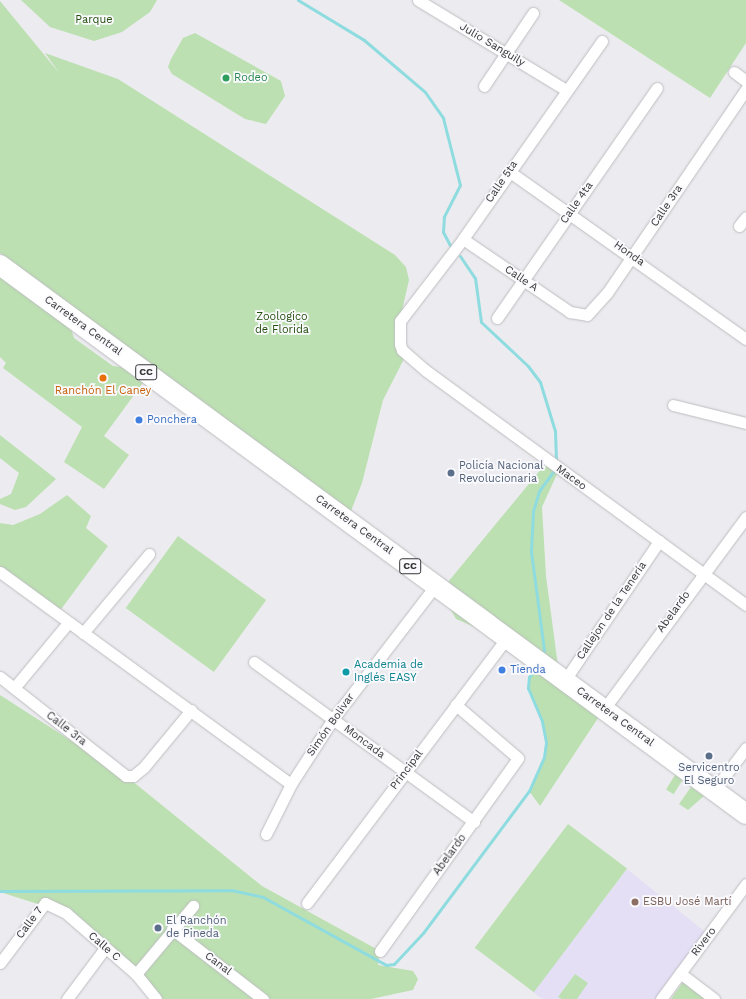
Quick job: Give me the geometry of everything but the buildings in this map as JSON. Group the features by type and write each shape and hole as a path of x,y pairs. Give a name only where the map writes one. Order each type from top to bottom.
{"highway":[{"name":"Carretera Central","path":"0,265 746,814"}],"street":[{"name":"Julio Sanguily","path":"418,0 566,90"},
{"path":"484,86 533,13"},
{"name":"Calle 5ta","path":"400,321 464,239 566,90 602,41"},
{"path":"734,72 746,81"},
{"name":"Calle 4ta","path":"497,318 657,88"},
{"name":"Calle 3ra","path":"581,316 594,308 633,256 746,89"},
{"name":"Honda","path":"510,172 633,256 746,339"},
{"path":"739,226 746,217"},
{"name":"Calle A","path":"464,239 524,280 581,316"},
{"name":"Maceo","path":"400,321 402,350 552,464 746,605"},
{"path":"673,406 746,423"},
{"name":"Abelardo","path":"604,709 703,573 746,517"},
{"name":"Callejon de la Tenería","path":"565,680 659,541"},
{"path":"83,633 149,554"},
{"path":"0,572 291,784"},
{"name":"Simón Bolivar","path":"266,834 291,784 333,719 436,585"},
{"path":"14,688 68,623"},
{"name":"Principal","path":"307,903 507,638"},
{"name":"Moncada","path":"254,662 333,719 405,774 474,822"},
{"name":"Calle 3ra","path":"0,677 126,776 133,776 191,710"},
{"name":"Abelardo","path":"380,951 474,822 518,758 456,705"},
{"path":"714,790 746,748"},
{"name":"Rivero","path":"661,999 746,884"},
{"name":"Calle C","path":"45,903 66,913 136,974 156,999"},
{"name":"Calle 7","path":"0,963 45,903"},
{"path":"136,974 172,929 193,906"},
{"name":"Canal","path":"172,929 264,999"},
{"path":"67,999 105,948"},
{"path":"680,973 714,999"}],"shaded area":[{"name":"ESBU José Martí","path":"627,869 709,935 662,999 542,999 533,992"}],"green space":[{"name":"Parque","path":"21,0 157,0 150,12 122,32 94,41 50,27"},
{"path":"559,0 746,0 746,43 710,98"},
{"name":"Zoologico de Florida","path":"0,1 60,74 45,53 118,79 395,255 406,267 409,280 401,315 405,357 383,400 362,483 347,521 0,253"},
{"name":"Rodeo","path":"195,33 281,81 285,96 266,124 245,119 172,74 168,67 171,59 183,38"},
{"path":"0,273 69,323 74,338 113,366 128,368 145,380 104,436 129,455 104,489 64,462 82,427 3,368 6,363 0,357"},
{"path":"0,435 56,479 26,507 15,510 0,504 0,499 11,494 19,473 0,458"},
{"path":"546,463 557,474 542,507 546,576 558,666 604,709 540,806 529,791 544,757 546,733 528,688 529,677 546,666 448,582"},
{"path":"67,495 91,516 86,528 108,546 59,612 0,569 0,523 13,525 40,514"},
{"path":"178,536 266,600 214,672 126,608"},
{"path":"447,603 484,631 456,619"},
{"path":"0,695 126,776 262,886 380,951 378,965 413,971 418,979 413,990 371,999 156,999 66,913 0,892"},
{"path":"675,775 683,780 674,794 666,789"},
{"path":"691,787 704,796 688,810 679,804"},
{"path":"568,824 627,869 534,992 475,948"},
{"path":"575,974 588,983 577,999 562,999 558,997"},
{"path":"683,982 705,999 671,999"}],"waterway":[{"path":"298,0 364,40 425,92 443,118 460,185 444,217 443,232 450,245"},
{"path":"460,256 475,278 481,322 528,366 540,382 555,431 556,462"},
{"path":"541,656 544,650 531,551 533,511 539,491 555,469"},
{"path":"0,891 231,890 263,897 386,965 394,964 423,933 529,791 544,757 546,742 542,721 528,688 529,677 536,668"}],"place":[{"name":"Rodeo","path":"226,78"},
{"name":"Ranchón El Caney","path":"103,378"},
{"name":"Ponchera","path":"139,420"},
{"name":"Policía Nacional Revolucionaria","path":"451,473"},
{"name":"Tienda","path":"502,670"},
{"name":"Academia de Inglés EASY","path":"346,672"},
{"name":"Servicentro El Seguro","path":"709,756"},
{"name":"ESBU José Martí","path":"635,902"},
{"name":"El Ranchón de Pineda","path":"158,928"}]}
